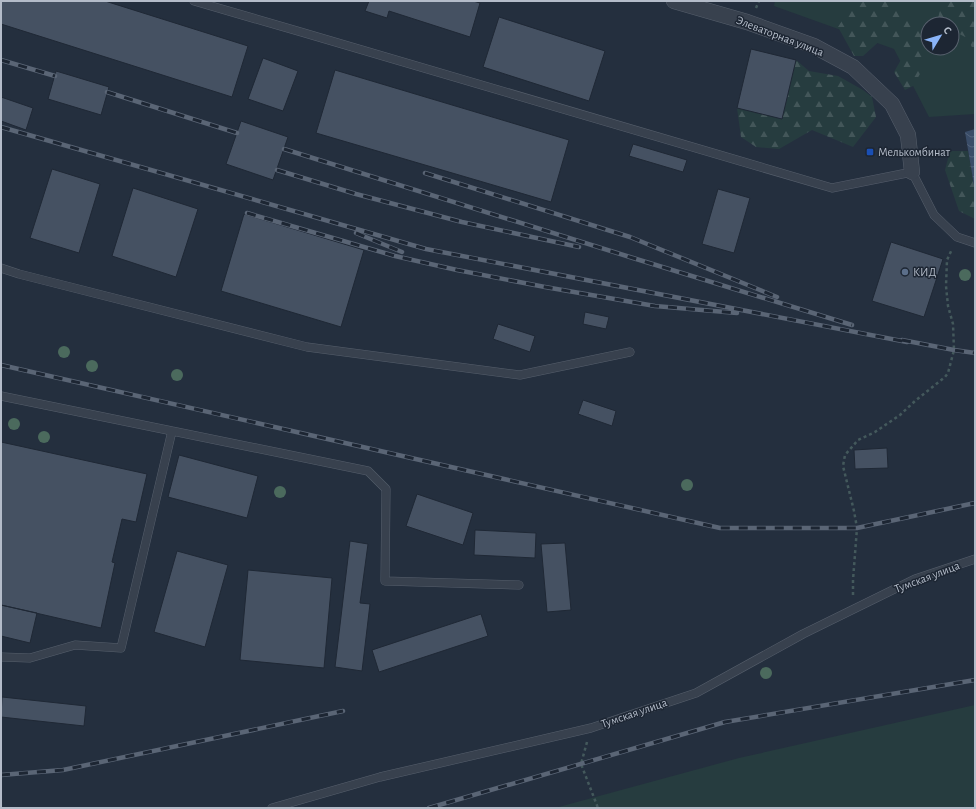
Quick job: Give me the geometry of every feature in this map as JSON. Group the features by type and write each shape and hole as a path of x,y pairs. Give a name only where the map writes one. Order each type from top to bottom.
{"street":[{"name":"Элеваторная улица","path":"674,1 747,22 814,46 853,68 892,104 908,135 912,172"}],"lane":[{"path":"194,1 832,188 912,172"},
{"name":"Элеваторная улица","path":"912,172 934,215 957,237 975,243"},
{"path":"1,268 19,274 307,347 520,375 630,352"},
{"path":"1,396 368,471 386,489 385,581 519,585"},
{"path":"1,656 30,658 75,645 121,648 172,431"},
{"name":"Тумская улица","path":"272,808 380,777 591,728 696,693 803,634 915,578 975,559"}],"path":[{"path":"853,609 853,580 857,528 843,466 844,455 858,440 875,432 900,415 948,373 954,350 953,324 948,306 946,286 947,260 957,237"},
{"path":"591,728 581,764 598,808"}],"green space":[{"path":"775,1 975,1 975,114 929,117 894,49 774,6"},
{"path":"864,1 892,1 898,3 912,14 920,28 920,56 930,56 913,86 905,90 894,72 906,51 884,37 863,56 854,56 838,27 845,16"},
{"path":"942,1 975,1 975,53 967,38 960,34 960,16 939,16"},
{"path":"796,60 809,71 838,76 863,90 872,97 876,117 853,147 812,130 779,149 756,147 741,137 737,108 782,119"},
{"path":"950,151 968,151 975,191 975,219 959,211 945,170"},
{"path":"975,705 975,808 555,808 739,758"}],"water":[{"path":"975,129 975,191 965,132"}],"building":[{"path":"1,1 105,1 248,46 232,97 1,24"},
{"path":"369,1 473,1 480,3 470,37 389,11 387,18 365,11"},
{"path":"499,17 605,51 589,101 483,67"},
{"path":"751,49 796,60 782,119 737,108"},
{"path":"263,58 298,71 283,111 248,99"},
{"path":"335,70 569,140 551,202 316,133"},
{"path":"56,71 109,87 101,115 48,99"},
{"path":"1,97 33,108 26,130 1,121"},
{"path":"241,121 288,137 273,180 226,164"},
{"path":"633,144 687,160 683,172 629,156"},
{"path":"52,169 100,184 79,253 30,238"},
{"path":"133,188 198,209 176,277 112,256"},
{"path":"718,189 750,198 734,253 702,244"},
{"path":"244,214 364,250 341,327 221,291"},
{"path":"891,242 943,259 924,317 872,301"},
{"path":"585,312 609,317 606,329 583,324"},
{"path":"498,324 535,336 530,352 493,339"},
{"path":"583,400 616,411 612,426 578,414"},
{"path":"1,442 147,474 136,522 122,519 112,562 115,563 101,628 1,605"},
{"path":"887,448 888,468 855,469 854,450"},
{"path":"179,455 258,476 247,518 168,497"},
{"path":"417,494 473,513 463,545 406,526"},
{"path":"475,530 536,533 535,558 474,555"},
{"path":"350,541 368,544 360,603 370,604 362,671 335,667"},
{"path":"565,543 571,610 547,612 541,544"},
{"path":"177,551 228,565 205,647 154,632"},
{"path":"248,570 332,578 324,668 240,660"},
{"path":"1,605 37,613 30,643 1,636"},
{"path":"481,614 488,636 379,672 372,650"},
{"path":"2,697 86,706 84,726 1,717"}],"railway":[{"path":"1,60 55,76"},
{"path":"107,92 237,133"},
{"path":"1,127 426,249 907,342"},
{"path":"284,149 852,325"},
{"path":"277,170 356,194 462,222 579,247"},
{"path":"425,173 630,237 777,297"},
{"path":"247,213 395,256 457,270 655,306 737,313"},
{"path":"356,233 402,252"},
{"path":"902,340 975,353"},
{"path":"1,365 720,528 857,528 975,503"},
{"path":"429,808 725,722 975,680"},
{"path":"1,775 63,770 343,711"}],"place":[{"name":"Мелькомбинат","path":"870,152"},
{"name":"КИД","path":"905,272"}]}
